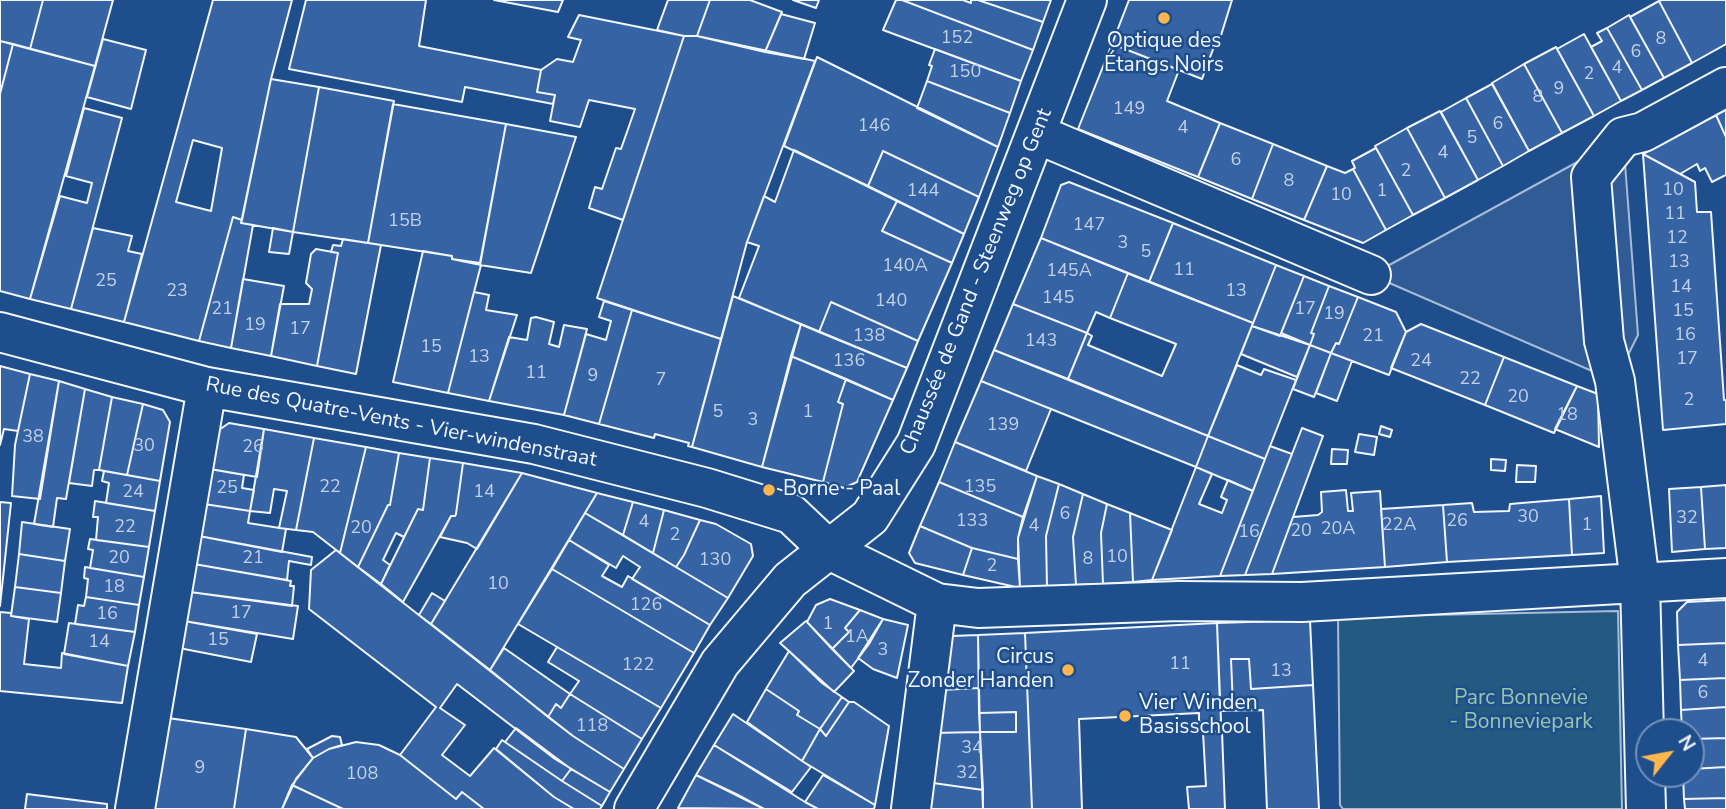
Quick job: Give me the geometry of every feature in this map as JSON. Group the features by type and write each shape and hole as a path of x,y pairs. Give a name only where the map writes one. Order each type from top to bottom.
{"street":[{"name":"Chaussée de Gand - Steenweg op Gent","path":"634,809 720,663 790,580 870,517 916,444 1087,0"},
{"path":"1646,809 1640,583 1615,381 1604,341 1591,177 1623,137 1643,132 1726,86"},
{"path":"1037,134 1371,275"},
{"name":"Rue des Quatre-Vents - Vier-windenstraat","path":"0,332 207,387 534,444 707,488 791,514 829,550 937,603 978,608 1179,601 1302,602 1726,578"},
{"path":"135,809 207,387"},
{"path":"911,809 937,603"}],"green space":[{"name":"Parc Bonnevie - Bonneviepark","path":"1618,611 1622,809 1343,809 1340,805 1338,617"}],"shaded area":[{"path":"1623,137 1638,335 1615,381 1371,275"}],"building":[{"path":"0,0 43,0 30,49 0,41"},
{"path":"43,0 113,0 95,66 30,49"},
{"path":"213,0 292,0 271,79 242,220 233,217 199,341 124,322","holes":["193,140 222,148 211,211 176,202"]},
{"path":"306,0 426,0 419,46 541,70 537,92 555,95 553,104 465,87 462,102 289,69"},
{"path":"494,0 563,0 558,12"},
{"path":"668,0 710,0 697,36 657,30"},
{"path":"710,0 750,0 782,12 765,52 697,36"},
{"path":"793,0 819,0 816,8"},
{"path":"896,0 1033,50 1021,81 883,30"},
{"path":"902,0 963,0 971,3 971,0 978,0 1043,22 1033,50"},
{"path":"978,0 1051,0 1043,22"},
{"path":"1129,0 1232,0 1218,45 1215,44 1202,79 1112,44"},
{"path":"1726,0 1726,44 1692,63 1659,1"},
{"path":"1659,1 1692,63 1664,78 1630,17"},
{"path":"781,14 815,23 804,59 765,52"},
{"path":"579,15 684,36 623,220 589,208 595,187 602,189 616,148 621,149 635,109 589,100 580,127 550,121 555,95 537,92 541,70 557,59 573,62 581,40 568,37"},
{"path":"1629,15 1664,78 1642,90 1607,28"},
{"path":"1607,28 1642,90 1621,101 1591,47 1602,41 1597,33"},
{"path":"1584,34 1621,101 1594,116 1557,49"},
{"path":"684,36 697,36 815,61 747,242 721,339 597,298"},
{"path":"103,39 146,50 131,109 87,97"},
{"path":"0,41 13,44 0,94"},
{"path":"13,44 95,66 30,299 0,291 0,94"},
{"path":"1112,44 1179,70 1167,101 1220,123 1198,177 1078,129"},
{"path":"1556,47 1594,116 1562,133 1524,64"},
{"path":"935,49 1021,81 1010,113 927,81"},
{"path":"817,57 998,147 979,197 883,151 868,186 784,146"},
{"path":"1524,64 1562,133 1529,151 1492,83"},
{"path":"271,79 319,87 293,232 241,223"},
{"path":"927,81 1010,113 998,147 917,108"},
{"path":"1492,84 1529,151 1503,166 1466,98"},
{"path":"319,87 394,101 368,243 293,232"},
{"path":"1466,98 1503,166 1478,180 1441,112"},
{"path":"393,104 506,124 480,263 368,243"},
{"path":"84,108 122,118 71,309 30,299 60,196 87,203 92,183 66,176"},
{"path":"1726,109 1726,137 1716,115"},
{"path":"1440,111 1478,180 1445,198 1407,128"},
{"path":"1716,115 1726,137 1726,175 1712,182 1705,168 1700,171 1697,164 1680,174 1643,154"},
{"path":"1220,123 1273,144 1252,199 1198,177"},
{"path":"506,124 576,137 531,273 480,265"},
{"path":"1407,128 1445,198 1413,215 1375,146"},
{"path":"1273,144 1327,166 1304,220 1252,199"},
{"path":"1376,148 1413,215 1386,230 1353,169 1355,168 1352,161"},
{"path":"794,150 897,201 882,231 952,263 918,341 831,302 819,332 739,298 759,246 747,242 764,196 775,202"},
{"path":"883,151 979,197 964,234 868,186"},
{"path":"1643,154 1695,182 1697,212 1711,212 1726,424 1663,430"},
{"path":"1327,166 1345,173 1353,169 1386,230 1363,243 1304,220"},
{"path":"1069,182 1173,223 1149,282 1041,238 1061,185"},
{"path":"897,201 964,234 952,263 882,231"},
{"path":"233,217 242,220 241,223 253,225 231,348 199,341"},
{"path":"1173,223 1276,265 1253,323 1149,282"},
{"path":"93,228 132,236 128,251 142,254 124,322 71,309"},
{"path":"273,228 293,232 289,254 269,252"},
{"path":"1041,238 1128,273 1110,318 1096,312 1087,333 1013,304"},
{"path":"343,239 381,245 356,374 317,366 338,253 331,252 333,245 341,246"},
{"path":"316,249 338,253 317,366 271,356 280,304 309,304 312,289 306,283 311,254"},
{"path":"423,251 481,265 448,393 393,382"},
{"path":"1276,265 1304,276 1280,336 1252,326"},
{"path":"1128,273 1253,323 1208,436 1068,379 1087,333 1092,336 1088,345 1162,376 1176,344 1110,318"},
{"path":"1304,276 1329,286 1311,333 1314,334 1310,345 1281,333"},
{"path":"243,279 284,286 271,356 231,348"},
{"path":"1329,286 1358,297 1339,344 1336,343 1331,353 1310,345 1314,334 1311,333"},
{"path":"474,292 489,295 486,310 517,315 489,401 448,393"},
{"path":"733,296 801,324 762,467 692,447"},
{"path":"1358,297 1396,312 1406,332 1389,375 1331,353 1336,343 1339,344"},
{"path":"604,301 632,310 599,424 564,415 586,334 606,340 611,321 599,317"},
{"path":"831,302 918,341 907,368 819,332"},
{"path":"1013,304 1087,333 1068,379 994,350"},
{"path":"632,310 721,339 692,447 688,446 689,443 655,434 654,438 599,424"},
{"path":"531,318 554,322 549,344 559,347 564,325 587,329 564,415 489,401 509,337 527,340"},
{"path":"801,324 907,368 893,400 791,356"},
{"path":"1421,324 1504,357 1485,405 1391,368 1406,332"},
{"path":"1252,326 1310,345 1297,377 1241,354"},
{"path":"1310,345 1331,353 1314,397 1293,389"},
{"path":"994,350 1208,436 1196,467 981,381"},
{"path":"1331,353 1352,361 1337,401 1316,393"},
{"path":"791,356 846,379 838,402 843,404 823,482 762,467"},
{"path":"1504,357 1577,386 1554,433 1485,405"},
{"path":"1237,365 1261,375 1264,369 1296,380 1265,459 1208,436"},
{"path":"0,366 30,374 18,431 4,429 0,445"},
{"path":"30,374 59,381 40,499 12,496 15,445"},
{"path":"846,379 893,400 857,482 844,488 823,482 843,404 838,402"},
{"path":"59,381 85,389 66,499 57,498 53,527 34,524"},
{"path":"981,381 1051,409 1026,471 955,442"},
{"path":"1577,386 1598,394 1599,447 1555,429"},
{"path":"85,389 112,397 99,470 94,470 92,486 69,483"},
{"path":"112,397 143,404 127,475 99,470"},
{"path":"143,404 163,410 170,422 160,481 127,475"},
{"path":"229,423 264,429 257,477 210,469 216,432"},
{"path":"1381,426 1392,430 1390,437 1379,434"},
{"path":"1302,428 1323,436 1272,574 1245,575"},
{"path":"264,429 314,438 296,530 279,528 287,491 274,489 270,513 250,511"},
{"path":"1359,434 1377,437 1374,455 1355,452"},
{"path":"1208,436 1265,459 1253,491 1196,467"},
{"path":"314,438 366,447 340,553 313,532 296,530"},
{"path":"955,442 1037,476 1023,517 939,482"},
{"path":"1270,446 1292,454 1245,575 1220,576"},
{"path":"366,447 399,453 390,505 358,567 340,553"},
{"path":"1332,449 1348,450 1347,464 1331,464"},
{"path":"399,453 430,458 423,510 418,509 404,537 396,533 383,560 390,565 381,584 358,567 390,505"},
{"path":"430,458 463,463 456,514 451,516 403,602 381,584 418,509 423,510"},
{"path":"1491,459 1506,460 1505,471 1491,470"},
{"path":"463,463 522,473 477,549 467,543 440,537 451,516 456,514"},
{"path":"1517,465 1536,466 1535,482 1516,482"},
{"path":"1196,467 1212,474 1199,504 1222,513 1227,500 1221,497 1228,480 1253,491 1220,576 1152,580"},
{"path":"210,469 244,475 242,488 254,490 250,511 204,504"},
{"path":"104,471 160,481 155,511 106,503 109,483 102,481"},
{"path":"522,473 597,493 490,670 431,624"},
{"path":"1037,476 1059,484 1046,536 1047,587 1020,588 1018,538"},
{"path":"939,482 1023,517 1018,538 1018,559 972,548 920,526"},
{"path":"1059,484 1083,494 1073,537 1076,585 1047,587 1046,536"},
{"path":"1726,485 1726,548 1705,549 1701,487"},
{"path":"1701,487 1705,549 1672,552 1669,489"},
{"path":"1346,490 1348,511 1353,511 1351,493 1380,491 1385,567 1272,574 1293,517 1318,515 1322,512 1321,492"},
{"path":"597,493 633,502 623,535 585,513"},
{"path":"1083,494 1107,504 1101,533 1103,584 1076,585 1073,537"},
{"path":"1601,496 1604,553 1572,555 1569,499"},
{"path":"1569,499 1572,555 1447,562 1443,505 1472,503 1474,512 1509,511 1510,504"},
{"path":"95,501 155,511 149,547 96,540 98,517 93,517"},
{"path":"0,502 11,503 0,606"},
{"path":"633,502 664,510 653,553 623,535"},
{"path":"204,504 250,511 248,523 286,529 282,552 199,536"},
{"path":"1107,504 1130,513 1133,582 1103,584 1101,533"},
{"path":"1443,505 1447,562 1385,567 1381,509"},
{"path":"664,510 700,520 676,567 653,553"},
{"path":"585,513 728,598 710,625 632,579 640,567 623,556 616,568 569,540"},
{"path":"1130,513 1172,530 1152,580 1133,582"},
{"path":"700,520 716,524 751,544 753,556 728,598 676,567"},
{"path":"22,522 70,529 65,561 19,554"},
{"path":"920,526 972,548 963,575 915,563 909,553"},
{"path":"199,536 312,557 311,565 289,561 287,580 194,564"},
{"path":"90,539 149,547 144,577 90,568 93,550 88,549"},
{"path":"569,540 609,565 602,576 622,587 628,576 710,625 694,653 552,569"},
{"path":"972,548 1018,559 1020,588 963,575"},
{"path":"336,550 573,736 624,769 610,792 555,759 457,684 440,708 465,725 442,755 470,776 494,748 554,797 574,809 484,809 462,792 456,799 400,755 436,707 309,609 311,570"},
{"path":"19,554 65,561 61,593 15,587"},
{"path":"194,564 291,581 290,586 294,586 292,606 190,592"},
{"path":"85,567 144,577 139,605 86,597 88,579 84,578"},
{"path":"552,569 694,653 661,708 518,624"},
{"path":"15,587 61,593 57,622 11,616"},
{"path":"190,592 298,606 293,639 184,621"},
{"path":"432,593 445,601 431,624 419,615"},
{"path":"86,597 139,605 135,632 75,624 78,605 84,606"},
{"path":"830,599 860,610 845,628 849,632 832,649 807,622 816,605"},
{"path":"1726,600 1726,643 1678,645 1677,612 1687,602"},
{"path":"860,610 883,619 851,668 832,649 849,632 845,628"},
{"path":"0,612 29,619 24,664 61,668 62,653 128,666 122,703 0,691"},
{"path":"883,619 908,625 897,678 873,669 858,658"},
{"path":"1310,620 1313,685 1251,689 1249,659 1231,659 1233,707 1220,708 1217,623"},
{"path":"184,621 257,634 251,662 179,648"},
{"path":"806,621 854,671 834,692 780,643"},
{"path":"69,623 135,632 128,666 64,654"},
{"name":"Vier Winden Basisschool","path":"1217,623 1221,721 1199,722 1199,713 1079,719 1082,809 1032,809 1025,633"},
{"path":"1025,633 1032,809 983,809 980,732 1016,732 1016,712 979,713 978,635"},
{"path":"978,635 979,688 942,690 952,636"},
{"path":"1726,643 1726,678 1680,680 1678,645"},
{"path":"557,647 661,708 642,739 570,694 579,681 548,662"},
{"path":"504,648 570,694 561,708 556,704 548,717 490,670"},
{"path":"789,651 822,683 842,697 820,729 797,715 799,711 766,689"},
{"path":"1231,659 1249,659 1251,689 1313,685 1319,809 1267,809 1263,710 1221,711 1220,708 1233,707"},
{"path":"1726,678 1726,707 1681,710 1680,680"},
{"path":"979,688 980,732 933,733 942,690"},
{"path":"766,689 799,711 797,715 820,729 802,761 747,722"},
{"path":"570,694 642,739 624,769 548,717 556,704 561,708"},
{"path":"842,697 849,702 826,736 820,729"},
{"path":"849,702 854,702 889,726 875,805 802,761 820,729 826,736"},
{"path":"1726,707 1726,738 1705,739 1705,718 1681,718 1681,710"},
{"path":"1016,712 1016,732 980,732 979,713"},
{"path":"733,714 811,767 792,792 714,745"},
{"path":"168,718 246,729 234,809 153,809"},
{"path":"516,728 571,769 562,781 505,742"},
{"path":"246,729 296,737 313,758 296,779 282,809 234,809"},
{"path":"1222,731 1225,809 1189,809 1187,787 1206,786 1203,732"},
{"path":"980,732 983,790 926,782 933,733"},
{"path":"332,736 340,737 342,745 313,758 307,749"},
{"path":"1726,738 1726,767 1705,768 1705,739"},
{"path":"502,740 602,806 600,809 574,809 554,797 496,749"},
{"path":"356,742 379,745 400,755 456,799 462,792 484,809 343,809 292,785 313,758 329,749"},
{"path":"714,745 818,809 764,809 696,775"},
{"path":"1726,767 1726,798 1684,799 1684,788 1705,788 1705,768"},
{"path":"571,769 610,792 602,806 562,781"},
{"path":"696,775 736,794 764,809 678,808"},
{"path":"823,775 875,805 874,809 818,809 805,802"},
{"path":"926,782 983,790 983,809 921,809"},
{"path":"292,785 343,809 282,809"},
{"path":"27,794 107,804 107,809 25,809"},
{"path":"1726,798 1726,809 1685,809 1684,799"}],"place":[{"name":"Optique des Étangs Noirs","path":"1164,18"},
{"name":"Borne - Paal","path":"769,490"},
{"name":"Circus Zonder Handen","path":"1068,670"},
{"name":"Vier Winden Basisschool","path":"1125,716"}]}
